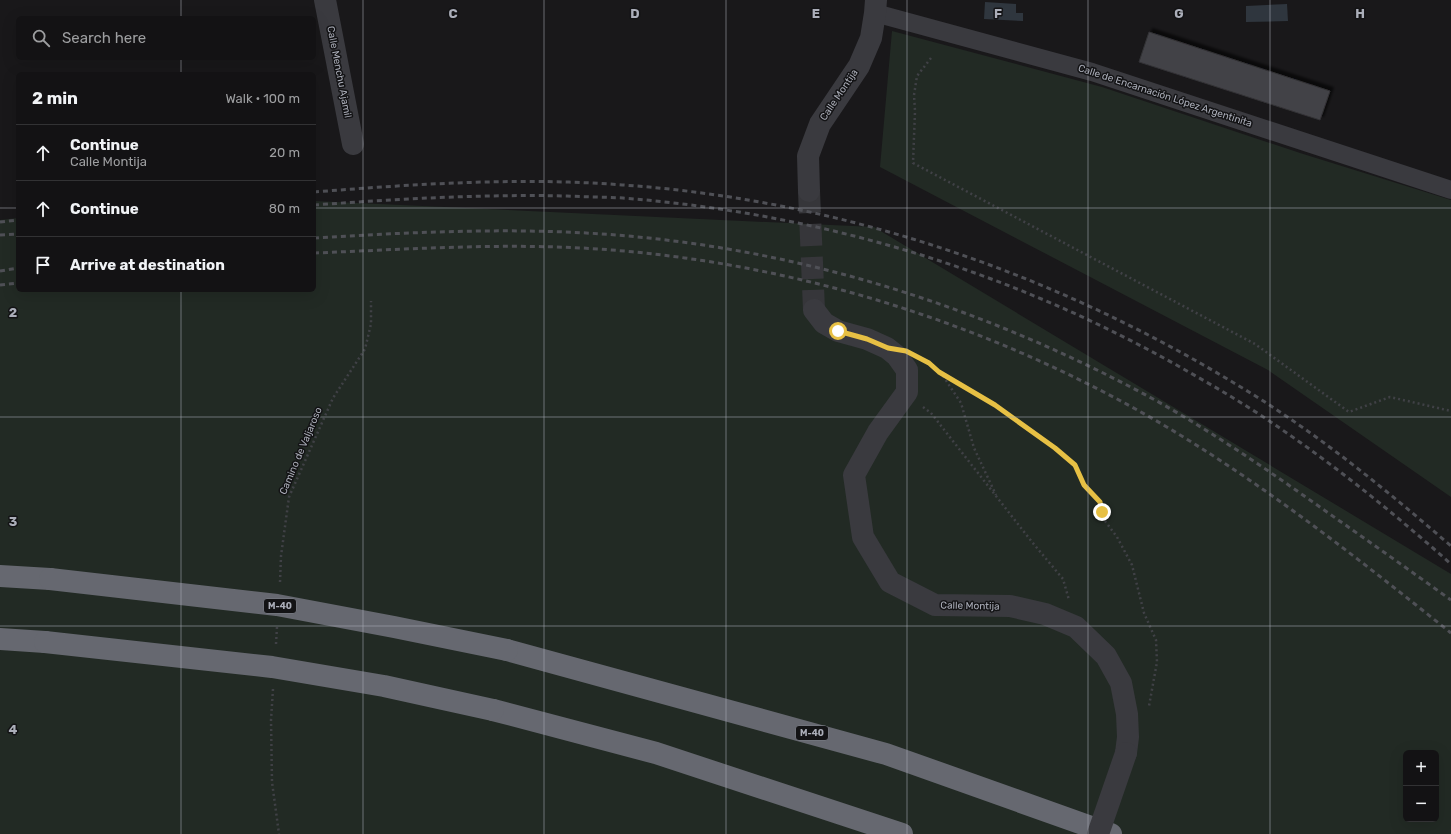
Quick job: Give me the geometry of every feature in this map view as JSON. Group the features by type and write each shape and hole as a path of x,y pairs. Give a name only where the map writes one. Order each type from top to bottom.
{"highway":[{"name":"M-40","path":"0,576 50,579 277,605 506,650 886,754 1111,834"},
{"path":"0,639 45,642 272,667 384,686 493,710 656,753 902,834"}],"street":[{"name":"Calle Menchu Ajamil","path":"325,0 353,144"},
{"name":"Calle de Encarnación López Argentinita","path":"875,6 1092,72 1451,190"},
{"name":"Calle Montija","path":"809,192 808,156 820,124 859,66 871,38 875,6"},
{"path":"814,310 824,323 838,331 867,339 888,348 897,356 907,370 907,392"},
{"name":"Calle Montija","path":"907,392 878,432 854,475 863,537 890,582 935,605 1010,606 1045,614 1076,627 1106,656 1122,684 1127,714 1128,737 1126,753 1098,834"}],"path":[{"path":"931,58 917,76 914,95 915,111 913,163 1255,344 1349,412 1390,397 1451,411"},
{"name":"Camino de Valjaroso","path":"279,587 281,556 289,497 332,398 365,349 371,324 371,301"},
{"path":"923,360 929,363 946,379 961,403 974,448 998,499"},
{"path":"939,372 995,405 1055,448 1075,465 1084,485 1100,502 1105,521 1117,537 1132,565 1144,613 1156,640 1157,662 1148,710"},
{"path":"907,392 930,413 1062,579 1076,627"},
{"path":"275,650 277,626"},
{"path":"273,681 271,720 272,782 279,834"}],"shaded area":[{"path":"985,2 1016,4 1016,13 1023,13 1023,21 984,19"},
{"path":"1287,4 1288,21 1246,22 1246,6"},
{"path":"892,31 1102,87 1300,153 1451,200 1451,497 1268,370 880,167"},
{"path":"316,201 874,227 1451,574 1451,834 0,834 0,220 16,218 16,292 316,292"}],"building":[{"path":"1149,32 1330,91 1320,120 1139,62"}],"tunnel":[{"path":"809,191 814,310"}],"railway":[{"path":"316,192 468,182 546,182 623,185 704,193 784,207 862,225 940,248 1016,275 1091,307 1163,343 1234,383 1319,439 1399,502 1451,546"},
{"path":"316,205 472,196 567,196 623,198 698,206 771,218 844,233 915,253 985,277 1053,304 1121,336 1187,371 1270,421 1347,477 1410,528 1451,564"},
{"path":"0,222 16,220"},
{"path":"316,238 465,231 541,231 616,235 687,243 757,254 826,270 894,289 961,312 1027,338 1092,367 1155,400 1265,468 1451,600"},
{"path":"0,235 16,234"},
{"path":"316,253 500,246 612,250 682,258 752,269 821,285 889,304 956,327 1022,353 1086,383 1148,416 1227,465 1304,518 1451,633"},
{"path":"0,271 16,268"},
{"path":"0,285 16,283"}],"route":[{"path":"838,331 867,339 888,348 906,351 929,363 939,372 995,405 1028,427 1075,465 1084,485 1100,502 1102,512"}]}
